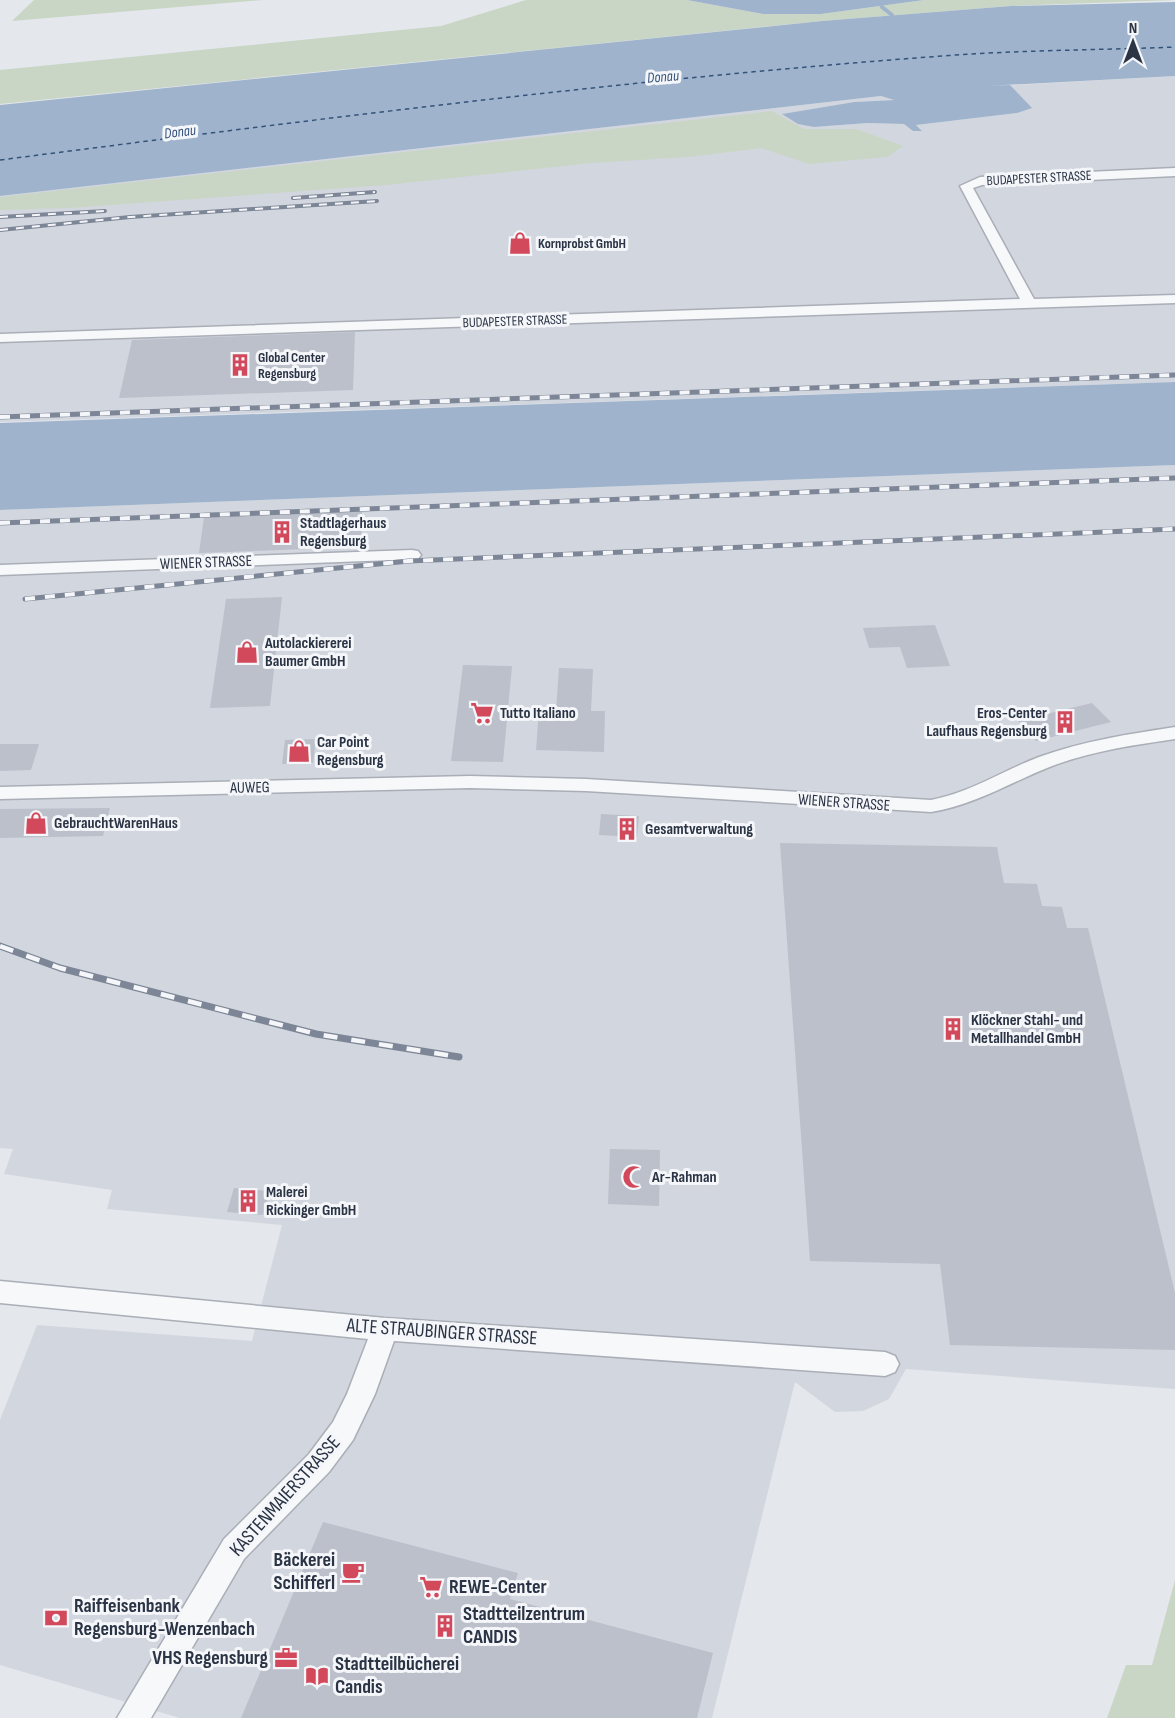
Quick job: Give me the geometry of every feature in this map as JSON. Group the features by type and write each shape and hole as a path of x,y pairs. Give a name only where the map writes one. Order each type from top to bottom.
{"street":[{"name":"BUDAPESTER STRASSE","path":"1029,303 966,186 980,181 1175,172"},
{"name":"BUDAPESTER STRASSE","path":"0,338 1175,299"},
{"name":"WIENER STRASSE","path":"0,570 412,555"},
{"name":"WIENER STRASSE","path":"501,783 931,806 975,797 1027,769 1070,753 1101,744 1175,733"},
{"name":"AUWEG","path":"0,793 501,783"},
{"name":"ALTE STRAUBINGER STRASSE","path":"0,1292 385,1329 885,1364"},
{"name":"KASTENMAIERSTRASSE","path":"133,1718 234,1549 254,1524 319,1462 343,1432 360,1398 385,1329"}],"shaded area":[{"path":"1175,76 1175,382 0,422 0,196 881,96 894,100 854,102 783,114 814,127 868,123 904,124 921,130 916,125 1017,113 964,88"},
{"path":"1175,465 1175,1389 906,1369 889,1399 863,1411 835,1412 795,1382 712,1718 180,1718 0,1665 0,1420 37,1325 252,1341 282,1225 107,1209 112,1190 4,1174 13,1149 0,1148 0,510"}],"green space":[{"path":"34,0 263,0 12,21"},
{"path":"526,0 687,0 763,14 821,14 924,0 1175,0 1011,6 822,21 0,104 0,70 441,26"},
{"path":"772,111 804,129 856,129 903,146 887,157 809,164 761,148 688,157 591,163 387,185 69,208 0,210 0,197"},
{"path":"1175,1580 1175,1718 1107,1718 1126,1665 1152,1665"}],"water":[{"path":"687,0 924,0 821,14 763,14"},
{"name":"Donau","path":"1175,2 1175,76 986,86 1010,85 1032,108 1017,113 916,125 922,131 913,131 904,124 868,123 814,127 798,124 782,114 854,102 894,100 881,96 0,196 0,105 822,21 1011,6"},
{"path":"1175,382 1175,465 0,510 0,423"}],"building":[{"name":"Global Center Regensburg","path":"355,332 353,390 119,398 132,340"},
{"name":"Stadtlagerhaus Regensburg","path":"362,511 361,547 199,553 204,517"},
{"name":"Autolackiererei Baumer GmbH","path":"282,597 270,706 210,708 226,599"},
{"path":"935,625 950,666 907,668 900,647 869,648 863,628"},
{"name":"Tutto Italiano","path":"463,665 512,666 503,762 451,761"},
{"path":"559,668 593,669 591,711 605,711 604,752 536,750 539,710 556,710"},
{"name":"Eros-Center Laufhaus Regensburg","path":"1092,703 1111,722 1036,741 1018,721"},
{"name":"Car Point Regensburg","path":"316,739 313,763 282,764 285,740"},
{"path":"0,744 39,744 31,770 0,771"},
{"name":"GebrauchtWarenHaus","path":"110,808 103,836 0,838 0,809"},
{"name":"Gesamtverwaltung","path":"601,814 639,816 637,837 599,835"},
{"name":"Klöckner Stahl- und Metallhandel GmbH","path":"780,843 997,847 1004,883 1037,884 1042,906 1062,907 1067,928 1088,928 1175,1293 1175,1350 950,1345 940,1264 810,1261"},
{"name":"Ar-Rahman","path":"610,1149 660,1150 659,1206 608,1204"},
{"name":"Malerei Rickinger GmbH","path":"234,1188 270,1191 263,1215 227,1212"},
{"name":"Stadtteilzentrum CANDIS","path":"323,1522 518,1573 510,1599 713,1653 697,1718 241,1718"}],"waterway":[{"path":"882,7 892,15"}],"ferry route":[{"path":"0,160 358,115 716,75 956,55 1175,47"}],"railway":[{"path":"293,198 375,192"},
{"path":"0,230 130,217 377,201"},
{"path":"0,217 105,211"},
{"path":"0,417 1175,375"},
{"path":"0,523 1175,478"},
{"path":"25,599 409,561 1175,529"},
{"path":"0,946 60,968 316,1034 459,1057"}],"place":[{"name":"Kornprobst GmbH","path":"520,243"},
{"name":"Global Center Regensburg","path":"240,365"},
{"name":"Stadtlagerhaus Regensburg","path":"282,532"},
{"name":"Autolackiererei Baumer GmbH","path":"247,652"},
{"name":"Tutto Italiano","path":"482,713"},
{"name":"Eros-Center Laufhaus Regensburg","path":"1065,722"},
{"name":"Car Point Regensburg","path":"299,751"},
{"name":"GebrauchtWarenHaus","path":"36,823"},
{"name":"Gesamtverwaltung","path":"627,829"},
{"name":"Klöckner Stahl- und Metallhandel GmbH","path":"953,1029"},
{"name":"Ar-Rahman","path":"634,1177"},
{"name":"Malerei Rickinger GmbH","path":"248,1201"},
{"name":"Bäckerei Schifferl","path":"353,1572"},
{"name":"REWE-Center","path":"431,1587"},
{"name":"Raiffeisenbank Regensburg-Wenzenbach","path":"56,1618"},
{"name":"Stadtteilzentrum CANDIS","path":"445,1626"},
{"name":"VHS Regensburg","path":"286,1658"},
{"name":"Stadtteilbücherei Candis","path":"317,1676"}]}
